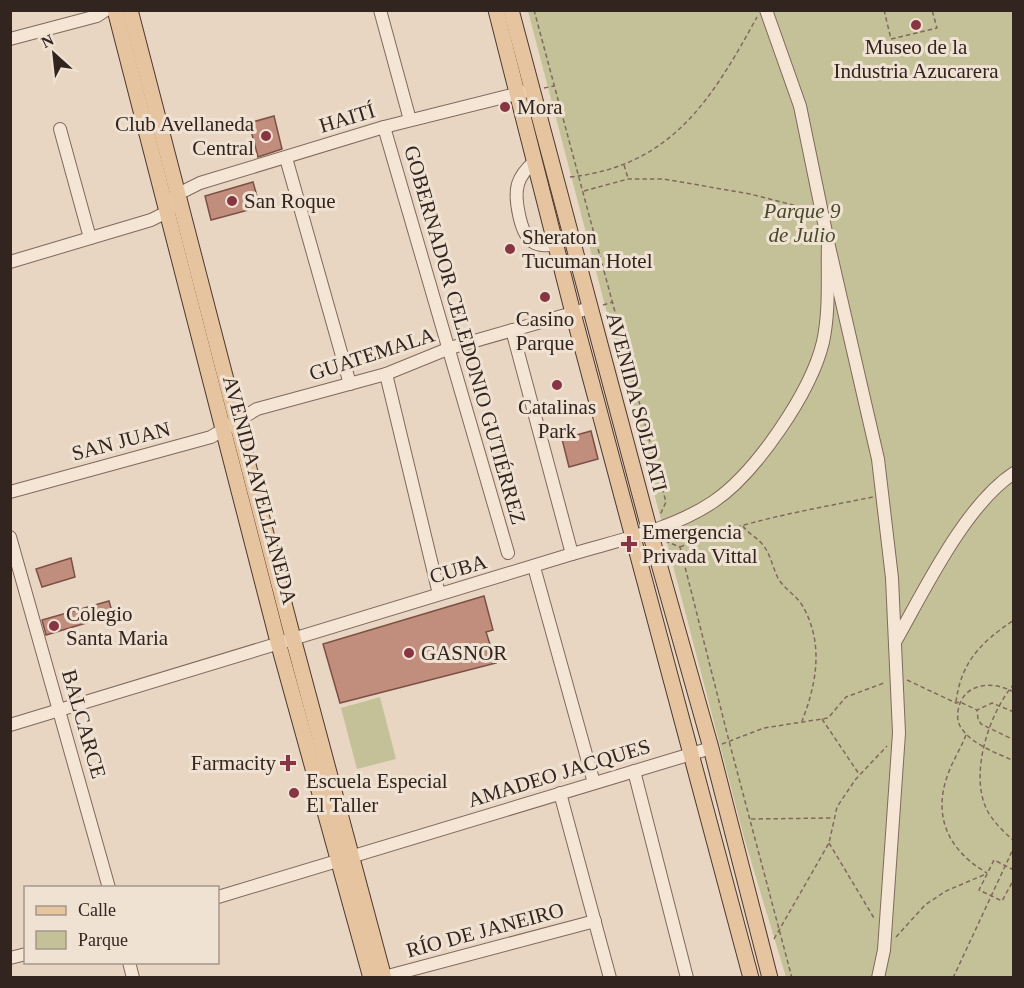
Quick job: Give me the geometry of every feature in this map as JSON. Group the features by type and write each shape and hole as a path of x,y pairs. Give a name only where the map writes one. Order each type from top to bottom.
{"main road":[{"name":"AVENIDA AVELLANEDA","path":"115,10 224,430 286,640 344,859 371,978"},
{"name":"AVENIDA AVELLANEDA","path":"130,10 237,421 286,640"},
{"name":"AVENIDA SOLDATI","path":"496,10 557,179 590,308 654,530 770,978"},
{"name":"AVENIDA SOLDATI","path":"511,10 535,161 573,312 751,978"},
{"name":"AVENIDA AVELLANEDA","path":"344,859 384,977"}],"street":[{"path":"10,39 98,16 106,10"},
{"name":"GOBERNADOR CELEDONIO GUTIÉRREZ","path":"380,10 410,120"},
{"path":"766,10 800,106 828,242 878,459 892,578 899,733 884,950 878,978"},
{"name":"HAITÍ","path":"178,194 200,183 384,127 525,92"},
{"name":"GOBERNADOR CELEDONIO GUTIÉRREZ","path":"384,127 508,553"},
{"path":"60,129 90,238"},
{"path":"286,158 350,384"},
{"path":"535,161 528,167 518,184 516,195 522,226 526,236 532,242 539,245 556,244"},
{"path":"10,262 151,220 167,212 178,194"},
{"name":"CUBA","path":"10,725 654,530 686,517 713,502 738,482 758,460 791,410 815,366 823,342 826,317 828,242"},
{"name":"GUATEMALA","path":"237,421 257,409 386,374 450,348 590,308"},
{"path":"512,330 572,554"},
{"path":"386,374 440,594"},
{"name":"SAN JUAN","path":"10,492 211,437 237,421"},
{"path":"895,643 963,525 1002,480 1014,473"},
{"name":"BALCARCE","path":"10,537 108,886"},
{"path":"534,567 594,783"},
{"name":"AMADEO JACQUES","path":"219,897 711,748"},
{"path":"634,771 687,978"},
{"path":"560,793 610,978"},
{"name":"RÍO DE JANEIRO","path":"384,977 595,921"}],"path":[{"path":"534,10 666,502 654,530 662,540 680,547 787,514 882,496"},
{"path":"557,179 580,176 623,164 658,147 694,114 721,80 761,10"},
{"path":"884,10 891,39 937,28 932,10"},
{"path":"623,164 628,180"},
{"path":"584,191 628,180 664,179 750,194 822,212"},
{"path":"743,526 747,533 760,542 769,553 778,578 802,604 814,636 817,668 809,704 802,722"},
{"path":"680,547 792,978"},
{"path":"956,703 959,681 970,660 992,634 1014,620"},
{"path":"711,748 764,728 828,718 846,697 883,684 896,675 956,703 960,702 977,710"},
{"path":"1014,684 999,705 982,750 982,785 986,808 1014,841"},
{"path":"1014,692 985,685 973,688 960,702 957,717 959,727 966,735 1014,761"},
{"path":"977,710 992,703 1014,712"},
{"path":"977,710 981,724 1014,740"},
{"path":"822,719 860,775"},
{"path":"764,955 829,843 837,807 860,775 899,733"},
{"path":"966,735 948,773 942,794 943,819 953,846 987,873"},
{"path":"750,819 834,818"},
{"path":"829,843 874,917"},
{"path":"953,978 1014,847"},
{"path":"1014,870 994,860 979,890 1002,901 1013,885 1014,879"},
{"path":"884,950 925,905 946,891 987,873"}],"green space":[{"name":"Parque 9 de Julio","path":"528,11 1013,11 1013,977 786,977 745,841"},
{"path":"380,697 396,759 357,769 341,708"}],"building":[{"name":"Club Avellaneda Central","path":"274,116 282,149 258,157 249,123"},
{"name":"San Roque","path":"253,182 260,207 211,220 205,196"},
{"path":"591,431 598,459 569,467 562,439"},
{"path":"71,558 75,577 42,587 36,569"},
{"name":"GASNOR","path":"484,596 493,630 486,632 496,663 340,703 323,644"},
{"path":"109,601 113,615 46,635 42,620"}],"place":[{"name":"Museo de la Industria Azucarera","path":"916,25"},
{"name":"Mora","path":"505,107"},
{"name":"Club Avellaneda Central","path":"266,136"},
{"name":"San Roque","path":"232,201"},
{"name":"Sheraton Tucuman Hotel","path":"510,249"},
{"name":"Casino Parque","path":"545,297"},
{"name":"Catalinas Park","path":"557,385"},
{"name":"Emergencia Privada Vittal","path":"629,544"},
{"name":"Colegio Santa Maria","path":"54,626"},
{"name":"GASNOR","path":"409,653"},
{"name":"Farmacity","path":"288,763"},
{"name":"Escuela Especial El Taller","path":"294,793"}]}
